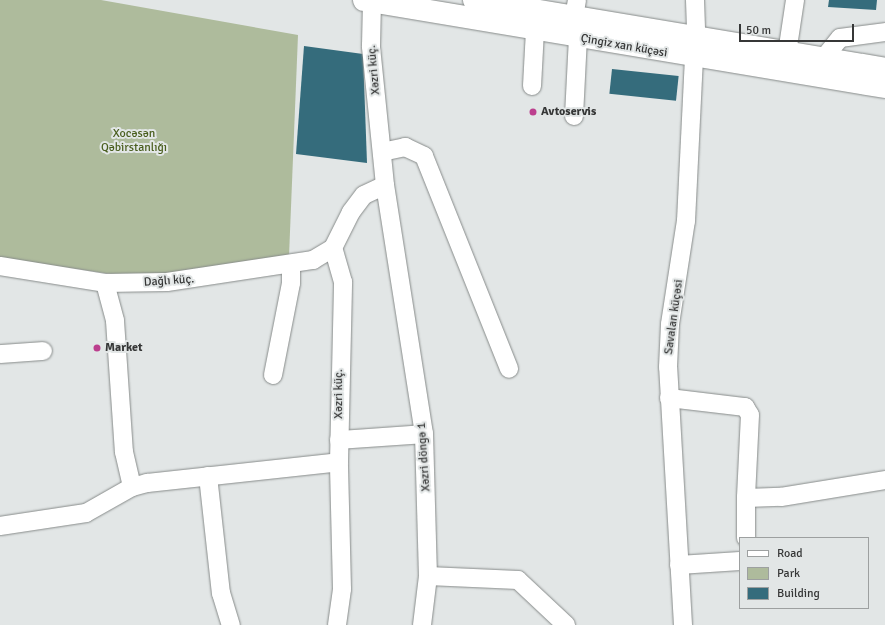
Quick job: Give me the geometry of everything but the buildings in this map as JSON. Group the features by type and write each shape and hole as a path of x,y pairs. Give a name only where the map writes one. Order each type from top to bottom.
{"main road":[{"name":"Çingiz xan küçəsi","path":"474,0 576,18 695,47 885,88"},
{"name":"Çingiz xan küçəsi","path":"368,1 535,30 576,18"},
{"name":"Çingiz xan küçəsi","path":"695,47 788,53 885,69"}],"street":[{"name":"Savalan küçəsi","path":"683,625 670,398 669,344 686,221 695,47 695,0"},
{"path":"788,53 794,0"},
{"name":"Xəzri küç.","path":"368,1 385,185"},
{"path":"574,116 576,18"},
{"path":"532,86 535,30"},
{"path":"823,59 840,38 885,32"},
{"path":"382,152 405,147 424,156 509,369"},
{"path":"334,248 351,212 364,194 385,185"},
{"name":"Xəzri döngə 1","path":"385,185 424,434 428,576 422,625"},
{"name":"Xəzri küç.","path":"334,248 343,282 339,440 342,589 337,625"},
{"name":"Dağlı küç.","path":"0,266 105,283 167,282 291,264 326,256 334,248"},
{"path":"273,375 291,283 291,264"},
{"path":"105,283 115,321 124,452 132,487"},
{"path":"0,354 43,351"},
{"path":"670,398 746,407 750,415 746,498 746,537"},
{"path":"339,440 424,434"},
{"path":"0,526 86,513 132,487 208,476 339,462"},
{"path":"208,476 221,593 231,625"},
{"path":"746,498 781,497 885,480"},
{"path":"680,565 739,561"},
{"path":"428,576 518,580 566,625"}],"green space":[{"name":"Xocəsən Qəbirstanlığı","path":"0,0 101,0 298,35 289,256 188,273 125,276 0,258"}],"place":[{"name":"Avtoservis","path":"533,112"},
{"name":"Market","path":"97,348"}]}
